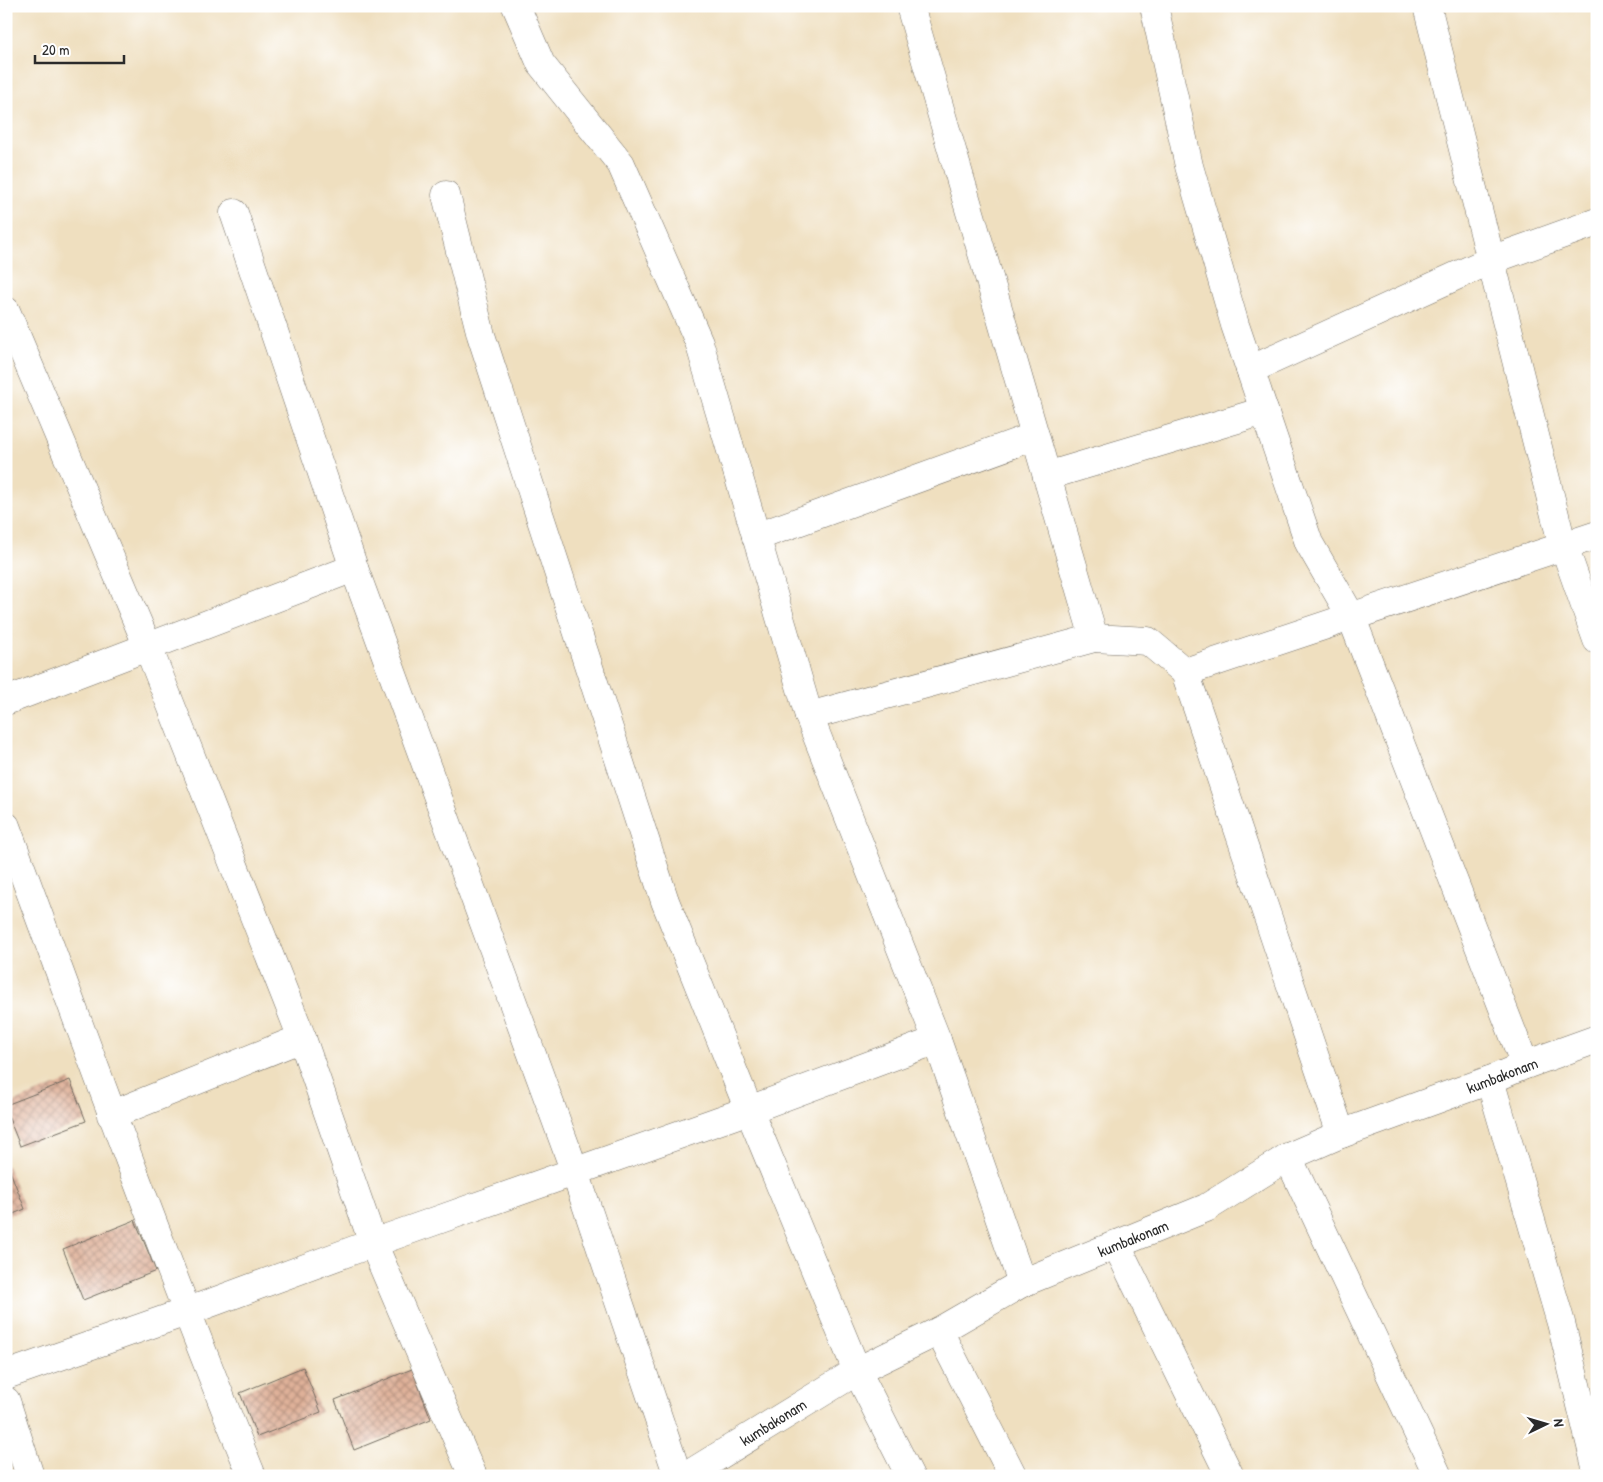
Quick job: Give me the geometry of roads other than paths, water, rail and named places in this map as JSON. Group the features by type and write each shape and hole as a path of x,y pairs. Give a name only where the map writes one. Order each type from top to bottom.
{"street":[{"path":"516,6 541,64 621,164 699,342 809,716 938,1040 1022,1283"},
{"path":"910,6 1094,638"},
{"path":"1154,6 1190,166 1234,325 1309,543 1351,616 1525,1065"},
{"path":"1427,6 1564,546 1597,640"},
{"path":"446,195 481,335 665,901 857,1371 910,1476"},
{"path":"234,213 354,568 576,1172 678,1476"},
{"path":"1250,370 1490,260 1597,222"},
{"path":"6,310 148,648 302,1038 373,1243 473,1476"},
{"path":"1047,476 1264,411"},
{"path":"756,536 1035,436"},
{"path":"1185,672 1597,535"},
{"path":"6,702 354,568"},
{"path":"809,716 1094,638 1148,641 1185,672 1341,1134"},
{"path":"6,826 111,1115 186,1312 252,1476"},
{"path":"111,1115 302,1038"},
{"name":"kumbakonam","path":"686,1476 857,1371 939,1331 1022,1283 1206,1208 1288,1157 1341,1134 1490,1080 1597,1038"},
{"path":"6,1375 749,1110 938,1040"},
{"path":"1490,1080 1561,1323 1597,1471"},
{"path":"1288,1157 1438,1476"},
{"path":"1116,1244 1230,1476"},
{"path":"939,1331 1013,1476"},
{"path":"6,1401 30,1476"}]}
